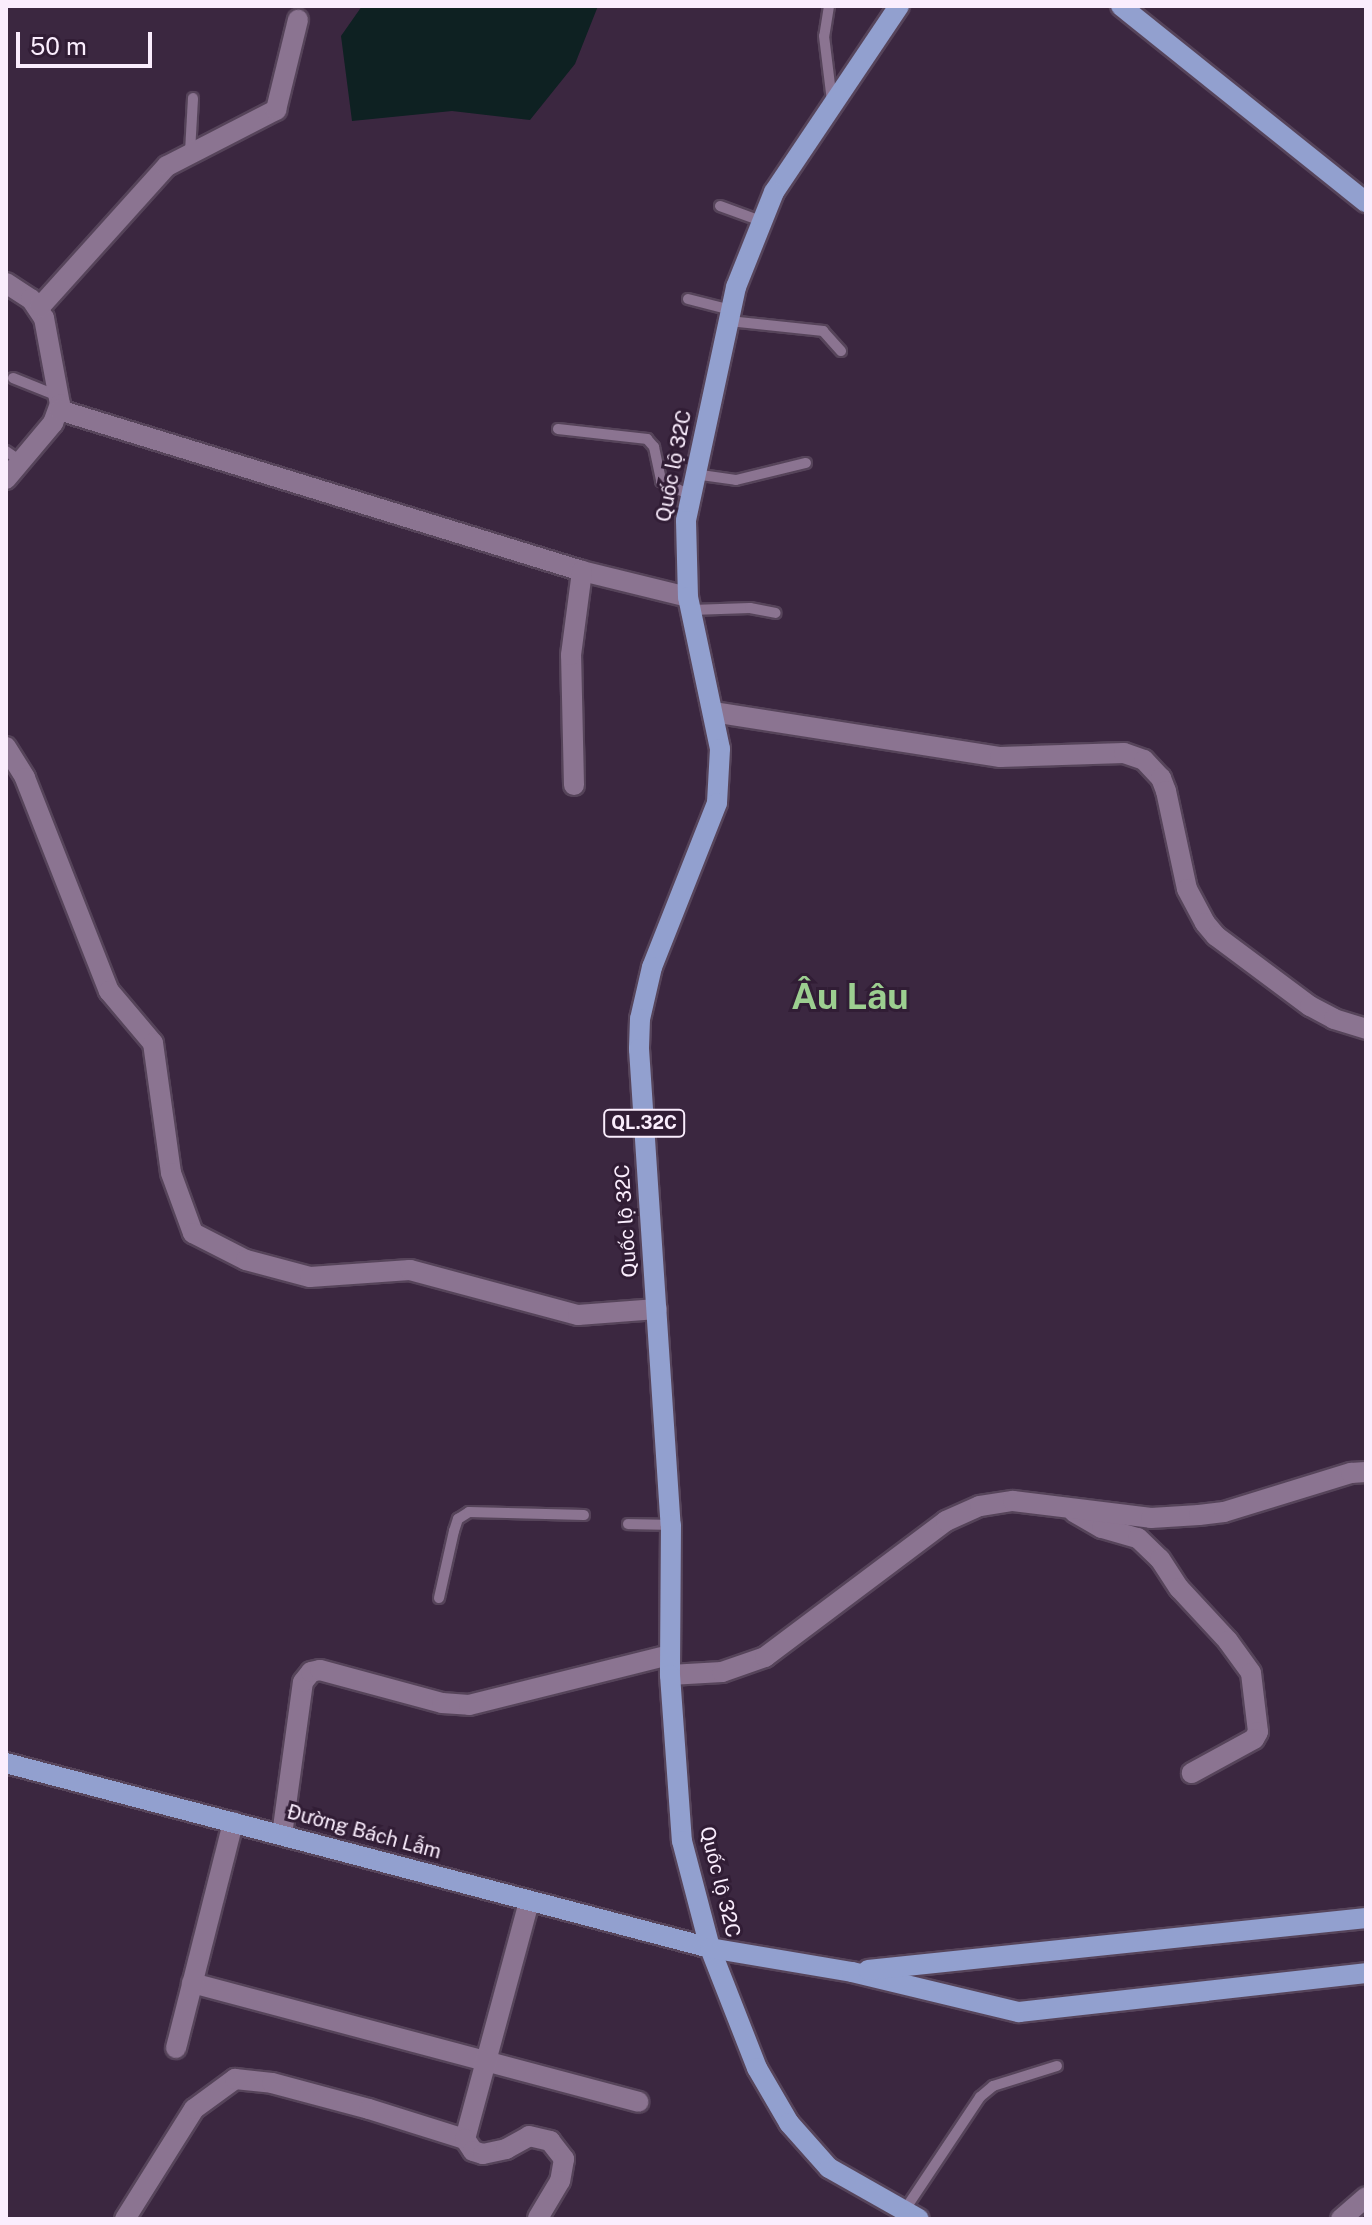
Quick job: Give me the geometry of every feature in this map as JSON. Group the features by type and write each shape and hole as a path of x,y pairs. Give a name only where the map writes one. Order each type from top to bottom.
{"main road":[{"name":"Quốc lộ 32C","path":"899,6 788,169 761,221 730,316 690,495 685,561 690,604 720,749 717,803 652,967 640,1019 671,1525 670,1665 682,1841 710,1948 757,2068 789,2123 829,2168 911,2215"},
{"path":"1121,6 1366,202"},
{"name":"Đường Bách Lẫm","path":"6,1763 710,1948 852,1972"},
{"path":"852,1972 1366,1918"},
{"path":"852,1972 1019,2012 1366,1973"}],"street":[{"path":"39,308 160,172 190,152 246,128 276,110 298,20"},
{"path":"6,283 39,308 46,324 60,403 49,428 13,456 6,479"},
{"path":"60,403 690,604"},
{"path":"574,785 571,655 582,571"},
{"path":"713,712 1000,757 1124,753 1144,760 1161,778 1166,791 1187,889 1205,923 1216,936 1310,1006 1334,1019 1366,1029"},
{"path":"6,747 25,778 109,991 153,1043 171,1173 193,1233 246,1260 310,1277 410,1270 578,1315 657,1309"},
{"path":"282,1835 303,1682 311,1672 320,1670 442,1703 469,1705 670,1665 722,1672 765,1657 962,1512 1013,1501 1151,1518 1211,1514 1351,1473 1366,1472"},
{"path":"1065,1507 1102,1528 1138,1538 1160,1559 1179,1588 1228,1641 1251,1673 1258,1732 1254,1739 1192,1773"},
{"path":"176,2048 233,1822"},
{"path":"465,2139 529,1901"},
{"path":"192,1983 638,2102"},
{"path":"125,2219 194,2109 235,2079 302,2090 465,2139 473,2151 483,2154 506,2149 529,2136 550,2141 564,2159 560,2181 538,2218"},
{"path":"1341,2219 1366,2197"}],"lane":[{"path":"829,6 824,36 832,103"},
{"path":"190,152 193,98"},
{"path":"720,206 761,221"},
{"path":"688,299 730,316 823,331 841,351"},
{"path":"13,378 60,403"},
{"path":"558,429 647,439 654,447 661,481 690,495"},
{"path":"694,474 736,480 806,463"},
{"path":"690,604 776,613"},
{"path":"439,1598 458,1519 469,1512 584,1515"},
{"path":"628,1524 671,1525"},
{"path":"911,2215 980,2097 993,2086 1057,2066"}],"shaded area":[{"path":"362,6 598,6 575,64 530,120 452,111 352,121 341,36"}],"district":[{"name":"Âu Lâu","path":"850,997"}]}
